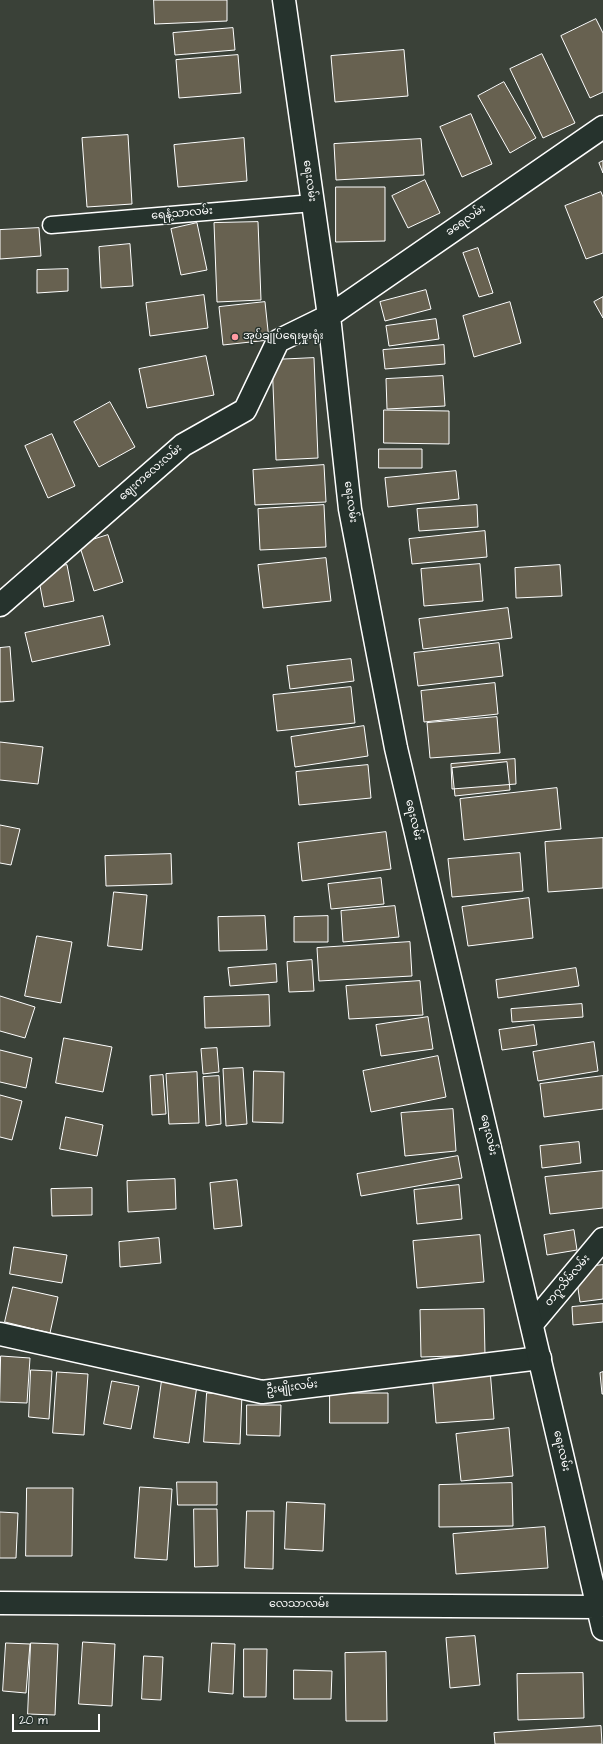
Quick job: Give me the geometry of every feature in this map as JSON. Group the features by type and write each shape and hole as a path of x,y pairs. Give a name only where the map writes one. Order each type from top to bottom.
{"street":[{"name":"ရေးလမ်း","path":"284,0 329,316 350,509 396,748 600,1607 603,1629"},
{"name":"ခရေလမ်း","path":"329,316 603,127"},
{"name":"ဈေးကလေးလမ်း","path":"0,605 183,445 245,410 278,341 329,316"},
{"name":"တဂူသိမ်လမ်း","path":"532,1324 603,1239"},
{"name":"ဦးမျိုးလမ်း","path":"0,1334 262,1392 540,1358"},
{"name":"လေသာလမ်း","path":"0,1602 600,1607"}],"lane":[{"name":"ရေနံ့သာလမ်း","path":"51,225 312,203"}],"building":[{"path":"154,0 227,0 227,21 155,24"},
{"path":"596,19 603,33 603,92 590,98 561,36"},
{"path":"233,28 235,50 175,55 173,33"},
{"path":"404,50 408,96 335,102 331,56"},
{"path":"542,54 575,123 543,138 510,69"},
{"path":"238,55 241,93 179,98 176,60"},
{"path":"504,82 536,138 510,153 478,96"},
{"path":"471,114 492,164 462,177 440,127"},
{"path":"128,135 132,204 87,207 82,138"},
{"path":"244,138 247,181 178,187 174,145"},
{"path":"421,139 424,175 336,180 334,144"},
{"path":"603,161 603,173 599,163"},
{"path":"425,180 440,213 408,228 392,196"},
{"path":"336,187 385,187 385,241 336,242"},
{"path":"601,192 603,197 603,253 586,259 565,206"},
{"path":"258,222 261,300 217,302 214,223"},
{"path":"197,223 207,270 181,275 171,229"},
{"path":"39,228 41,256 0,259 0,230"},
{"path":"130,244 133,286 101,288 99,247"},
{"path":"478,248 493,293 479,297 463,253"},
{"path":"68,269 68,291 37,293 37,270"},
{"path":"426,290 431,309 385,321 380,302"},
{"path":"204,295 208,328 150,336 146,303"},
{"path":"603,297 603,318 594,302"},
{"path":"265,302 269,340 223,345 219,307"},
{"path":"510,302 521,343 474,357 463,316"},
{"path":"436,319 439,339 389,346 386,326"},
{"path":"444,345 445,364 385,369 383,350"},
{"path":"206,356 214,395 147,408 139,369"},
{"path":"314,358 318,458 276,460 272,360"},
{"path":"443,376 445,406 387,409 386,379"},
{"path":"110,402 135,447 99,467 74,422"},
{"path":"384,410 449,411 449,444 384,443"},
{"path":"52,434 75,486 48,498 25,446"},
{"path":"379,449 422,449 422,468 379,468"},
{"path":"324,465 326,502 255,505 253,470"},
{"path":"456,471 459,499 388,507 385,478"},
{"path":"324,505 326,547 260,550 258,509"},
{"path":"477,505 478,527 419,531 417,509"},
{"path":"485,531 487,557 412,564 409,539"},
{"path":"108,535 123,582 94,591 79,544"},
{"path":"326,558 331,601 263,608 258,565"},
{"path":"480,564 483,601 424,606 421,569"},
{"path":"67,565 74,601 44,607 37,570"},
{"path":"560,565 562,596 516,598 515,568"},
{"path":"508,608 512,638 423,649 419,619"},
{"path":"103,616 110,645 32,662 25,633"},
{"path":"499,643 503,676 418,686 414,653"},
{"path":"10,647 14,701 0,702 0,648"},
{"path":"351,659 354,681 290,689 287,666"},
{"path":"495,683 498,714 424,722 421,691"},
{"path":"351,687 355,723 277,731 273,695"},
{"path":"497,717 500,753 430,758 427,723"},
{"path":"364,726 368,756 295,767 291,737"},
{"path":"0,742 43,747 38,784 0,780"},
{"path":"515,759 516,784 452,789 451,764"},
{"path":"507,762 510,790 455,796 452,768"},
{"path":"368,765 371,798 299,805 296,772"},
{"path":"557,788 561,829 464,840 460,799"},
{"path":"0,825 20,829 11,865 0,863"},
{"path":"386,832 391,869 302,881 298,843"},
{"path":"603,838 603,888 548,892 545,842"},
{"path":"520,853 523,891 452,897 448,859"},
{"path":"171,854 172,884 106,886 105,856"},
{"path":"381,878 384,904 331,909 328,884"},
{"path":"114,892 147,895 142,950 108,946"},
{"path":"529,898 533,938 468,946 462,907"},
{"path":"395,906 399,937 343,942 341,911"},
{"path":"265,916 267,950 219,951 218,917"},
{"path":"328,916 328,942 294,942 294,917"},
{"path":"37,936 72,942 61,1003 25,996"},
{"path":"410,942 412,976 319,981 317,948"},
{"path":"312,960 314,991 289,992 287,962"},
{"path":"276,964 277,982 230,986 228,968"},
{"path":"576,968 579,986 498,998 496,980"},
{"path":"420,981 423,1015 349,1019 346,986"},
{"path":"269,995 270,1026 205,1028 204,997"},
{"path":"0,996 35,1007 25,1038 0,1031"},
{"path":"582,1004 583,1017 512,1022 511,1009"},
{"path":"428,1017 433,1049 381,1056 376,1025"},
{"path":"534,1025 537,1045 502,1050 499,1030"},
{"path":"64,1038 112,1047 103,1092 56,1083"},
{"path":"594,1042 598,1071 538,1081 533,1052"},
{"path":"217,1048 219,1072 203,1074 201,1049"},
{"path":"0,1050 32,1058 26,1088 0,1082"},
{"path":"438,1056 446,1097 371,1112 363,1071"},
{"path":"243,1068 247,1124 226,1126 223,1069"},
{"path":"254,1071 284,1072 283,1123 253,1122"},
{"path":"197,1072 199,1123 169,1124 166,1074"},
{"path":"163,1075 166,1114 152,1115 150,1076"},
{"path":"219,1076 221,1124 206,1126 203,1077"},
{"path":"603,1076 603,1109 544,1117 540,1084"},
{"path":"0,1095 22,1101 12,1140 0,1137"},
{"path":"453,1109 456,1151 405,1156 401,1113"},
{"path":"66,1117 103,1125 97,1156 60,1149"},
{"path":"579,1142 581,1163 542,1168 540,1146"},
{"path":"458,1156 462,1178 361,1196 357,1174"},
{"path":"603,1171 603,1208 550,1214 545,1177"},
{"path":"175,1179 176,1209 128,1212 127,1181"},
{"path":"237,1180 242,1226 214,1229 210,1183"},
{"path":"459,1185 462,1219 417,1224 414,1190"},
{"path":"92,1188 92,1215 52,1216 51,1189"},
{"path":"574,1230 577,1250 547,1255 544,1235"},
{"path":"480,1235 484,1282 417,1288 413,1241"},
{"path":"159,1238 161,1263 120,1267 119,1242"},
{"path":"14,1247 67,1255 62,1283 10,1274"},
{"path":"603,1265 603,1299 580,1302 575,1268"},
{"path":"13,1287 58,1297 50,1333 5,1322"},
{"path":"603,1304 603,1322 573,1325 572,1307"},
{"path":"484,1309 485,1355 421,1357 420,1310"},
{"path":"1,1356 30,1358 27,1403 0,1402"},
{"path":"490,1369 494,1419 436,1423 432,1373"},
{"path":"31,1370 52,1371 49,1419 29,1417"},
{"path":"57,1372 88,1374 84,1435 53,1433"},
{"path":"603,1372 603,1394 602,1394 600,1373"},
{"path":"162,1380 197,1385 189,1443 154,1438"},
{"path":"112,1381 139,1386 131,1429 104,1424"},
{"path":"207,1393 242,1394 240,1444 204,1442"},
{"path":"330,1393 388,1393 388,1423 330,1423"},
{"path":"247,1405 281,1405 280,1436 247,1435"},
{"path":"509,1428 513,1476 461,1481 456,1434"},
{"path":"177,1482 217,1482 217,1505 178,1505"},
{"path":"512,1483 513,1526 439,1527 439,1485"},
{"path":"140,1487 172,1489 167,1560 135,1558"},
{"path":"27,1488 73,1488 72,1556 26,1556"},
{"path":"287,1502 325,1504 323,1551 285,1549"},
{"path":"194,1509 217,1509 218,1566 195,1567"},
{"path":"247,1511 274,1511 273,1569 245,1568"},
{"path":"0,1512 18,1513 16,1558 0,1558"},
{"path":"545,1527 548,1568 456,1574 453,1534"},
{"path":"475,1636 480,1685 450,1688 446,1638"},
{"path":"83,1642 115,1644 112,1706 79,1704"},
{"path":"6,1643 30,1644 26,1693 3,1691"},
{"path":"31,1643 58,1644 55,1715 28,1714"},
{"path":"212,1643 235,1644 233,1694 209,1692"},
{"path":"244,1649 267,1649 266,1697 244,1697"},
{"path":"386,1652 387,1721 346,1721 345,1653"},
{"path":"144,1656 163,1657 161,1700 142,1699"},
{"path":"294,1670 332,1671 331,1699 294,1699"},
{"path":"583,1673 584,1718 518,1720 517,1674"},
{"path":"601,1726 602,1744 495,1744 494,1733"}],"place":[{"name":"အုပ်ချုပ်ရေးမှုးရုံး","path":"235,337"}]}
